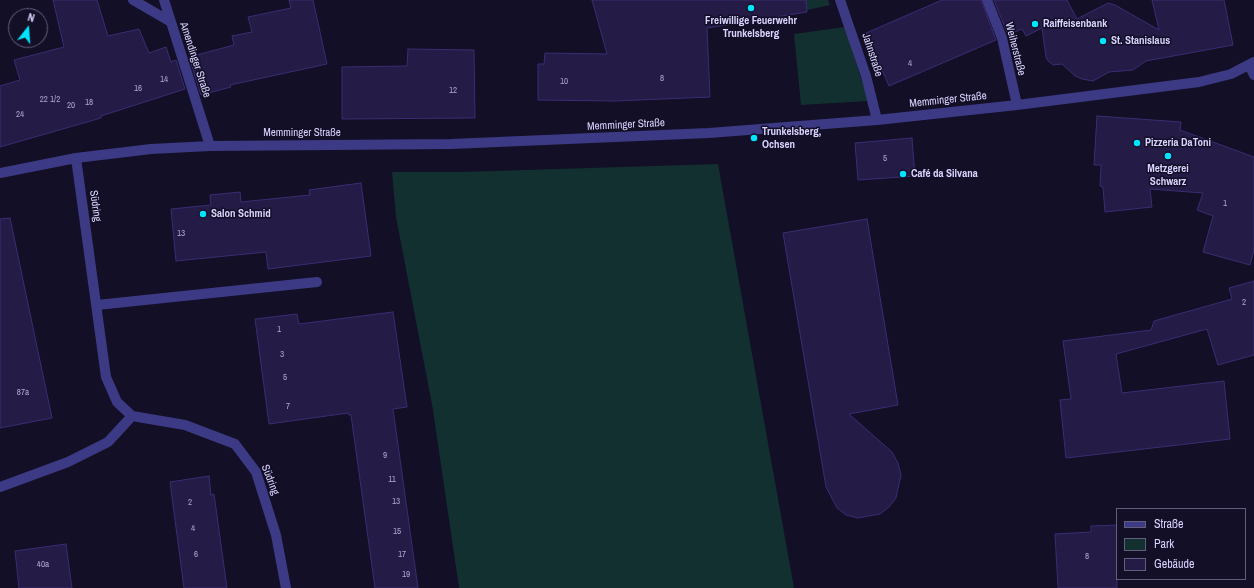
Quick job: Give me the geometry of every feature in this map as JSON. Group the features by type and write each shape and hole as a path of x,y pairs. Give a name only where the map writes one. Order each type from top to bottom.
{"street":[{"name":"Amendinger Straße","path":"133,0 171,22 210,146"},
{"path":"164,0 171,22"},
{"name":"Jahnstraße","path":"840,0 868,82 877,120"},
{"name":"Weiherstraße","path":"987,0 1002,38 1017,105"},
{"path":"1251,64 1254,75"},
{"name":"Memminger Straße","path":"0,174 76,158 151,149 210,146 451,144 709,133 877,120 1017,105 1215,79 1251,64"},
{"name":"Südring","path":"76,158 106,377 117,402 132,416 185,425 235,444 256,472 276,536 286,588"},
{"path":"97,305 317,282"},
{"path":"0,487 68,462 108,442 132,416"}],"green space":[{"path":"778,0 828,0 830,5 781,16"},
{"path":"845,27 868,101 801,105 794,34"},
{"path":"718,164 794,588 459,588 433,410 396,217 392,172 462,172"}],"building":[{"path":"53,0 97,0 108,36 139,29 149,53 166,47 171,62 176,60 185,89 101,116 101,118 0,147 0,86 20,80 14,60 64,47"},
{"path":"289,0 313,0 327,64 230,85 231,87 201,95 189,57 234,45 232,36 252,32 248,17 291,8"},
{"path":"592,0 806,0 807,12 707,28 710,97 615,101 538,100 538,64 544,64 545,53 607,54"},
{"path":"942,0 981,0 996,40 889,86 866,33"},
{"path":"994,0 1067,0 1077,19 1108,3 1115,5 1159,30 1152,0 1224,0 1233,45 1146,61 1133,70 1109,72 1093,81 1082,79 1075,76 1062,64 1053,65 1048,61 1046,57 1042,28 1026,36 1022,29 1008,35"},
{"path":"408,49 474,50 475,118 342,119 342,67 407,66"},
{"path":"1097,116 1181,122 1180,130 1254,157 1254,250 1250,265 1203,252 1213,216 1197,210 1203,193 1150,189 1152,207 1105,212 1103,187 1100,186 1101,165 1094,165"},
{"path":"912,138 915,176 858,180 855,143"},
{"path":"361,183 371,256 268,269 266,252 176,261 171,209 211,205 210,195 240,192 241,202 310,195 309,190"},
{"path":"10,218 52,418 0,428 0,219"},
{"path":"867,219 898,405 849,414 892,452 898,463 901,475 896,498 889,507 880,514 858,518 846,515 837,508 826,487 783,233"},
{"path":"1254,281 1254,355 1218,365 1207,329 1116,354 1122,393 1224,381 1230,439 1066,458 1060,400 1071,399 1063,341 1151,330 1154,321 1232,299 1229,288"},
{"path":"393,312 407,407 393,409 418,588 375,588 351,415 348,413 269,424 255,319 297,314 299,324"},
{"path":"209,476 211,495 214,494 227,588 184,588 170,482"},
{"path":"1116,525 1117,588 1058,588 1055,534 1091,532 1091,526"},
{"path":"66,544 72,588 19,588 15,551"}],"place":[{"name":"Freiwillige Feuerwehr Trunkelsberg","path":"751,8"},
{"name":"Raiffeisenbank","path":"1035,24"},
{"name":"St. Stanislaus","path":"1103,41"},
{"name":"Trunkelsberg, Ochsen","path":"754,138"},
{"name":"Pizzeria DaToni","path":"1137,143"},
{"name":"Metzgerei Schwarz","path":"1168,156"},
{"name":"Café da Silvana","path":"903,174"},
{"name":"Salon Schmid","path":"203,214"}]}
